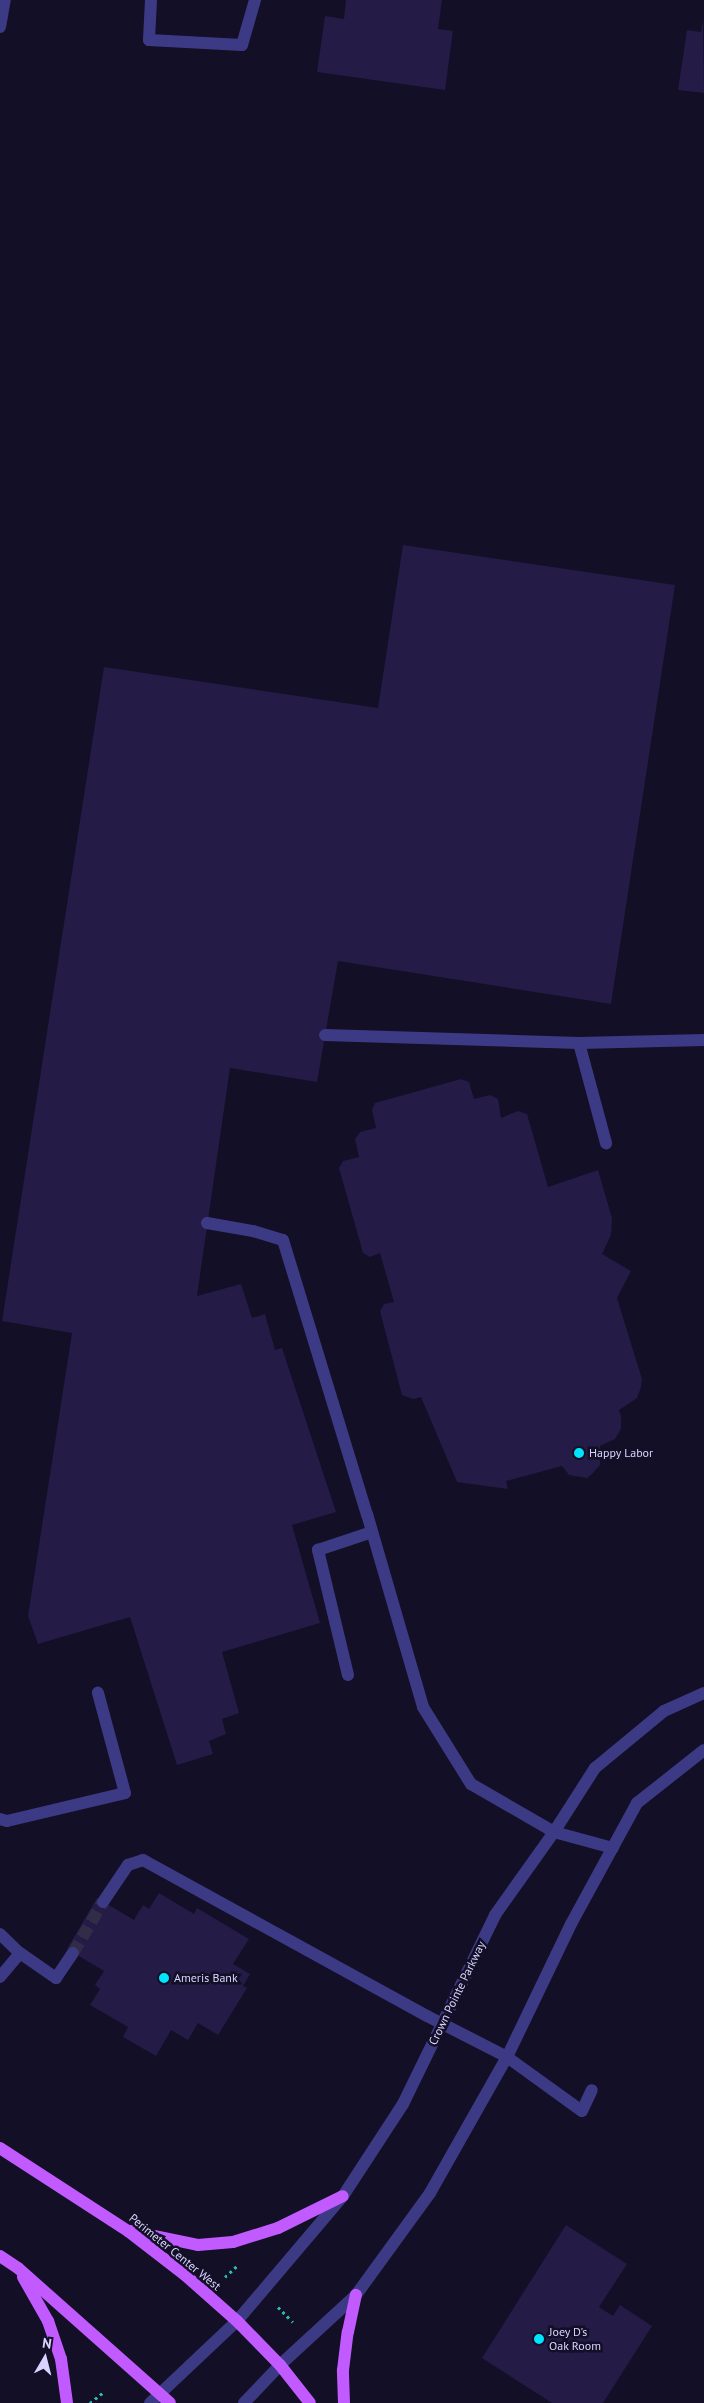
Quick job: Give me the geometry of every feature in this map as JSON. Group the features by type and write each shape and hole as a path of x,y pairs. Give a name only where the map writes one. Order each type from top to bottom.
{"main road":[{"name":"Perimeter Center West","path":"0,2148 128,2231 184,2275 237,2322 280,2365 310,2403"},
{"path":"128,2231 198,2245 233,2242 278,2228 343,2196"},
{"path":"0,2256 18,2268 170,2403"},
{"path":"18,2268 48,2321 61,2359 67,2403"},
{"path":"344,2403 343,2370 348,2332 356,2295"}],"street":[{"path":"0,27 5,0"},
{"path":"151,0 150,40 242,45 254,0"},
{"path":"325,1035 579,1043 704,1040"},
{"path":"579,1043 606,1143"},
{"path":"207,1223 253,1231 283,1240 423,1706 471,1784 554,1832 613,1848"},
{"path":"348,1675 318,1550 372,1532"},
{"path":"0,1818 7,1822 125,1793 98,1693"},
{"name":"Crown Pointe Parkway","path":"150,2403 237,2322 343,2196 403,2104 495,1915 554,1832 595,1768 664,1711 704,1693"},
{"path":"244,2403 280,2365 356,2295 430,2193 507,2057 571,1924 637,1803 704,1750"},
{"path":"103,1902 128,1865 143,1860 507,2057 582,2111 592,2090"},
{"path":"0,1934 20,1953 56,1978 73,1953"},
{"path":"0,1976 20,1953"}],"path":[{"path":"276,2305 297,2326"},
{"path":"89,2403 93,2402 105,2390"}],"building":[{"path":"346,0 442,0 438,29 453,31 445,90 317,72 325,16 344,19"},
{"path":"703,19 704,93 678,90 687,30 701,32"},
{"path":"403,545 675,585 611,1004 338,961 317,1082 230,1068 197,1296 241,1284 252,1318 265,1314 275,1350 282,1348 336,1512 292,1525 320,1623 222,1652 239,1713 222,1719 226,1734 209,1741 213,1754 177,1765 130,1617 38,1644 28,1616 72,1333 2,1321 104,667 378,708"},
{"path":"461,1079 469,1082 474,1099 490,1095 498,1099 501,1118 518,1111 527,1114 548,1187 598,1170 612,1218 611,1235 602,1254 631,1271 617,1298 642,1379 641,1387 637,1398 619,1410 621,1429 615,1439 600,1446 600,1465 587,1478 569,1475 562,1466 506,1481 508,1489 457,1482 421,1397 413,1399 402,1395 380,1311 384,1304 394,1302 380,1253 370,1257 363,1253 339,1168 343,1161 359,1157 355,1139 360,1132 376,1128 372,1110 375,1103"},
{"path":"159,1893 194,1914 197,1908 249,1939 233,1964 250,1974 243,1986 247,1988 218,2035 198,2023 188,2040 171,2030 156,2056 123,2037 128,2027 90,2005 100,1989 95,1985 104,1971 67,1949 97,1898 134,1920 143,1905 149,1909"},
{"path":"566,2225 627,2264 599,2307 613,2316 620,2305 652,2326 603,2403 552,2403 482,2358"}],"tunnel":[{"path":"73,1953 103,1902"}],"place":[{"name":"Happy Labor","path":"579,1453"},
{"name":"Ameris Bank","path":"164,1978"},
{"name":"Joey D's Oak Room","path":"539,2339"}]}
